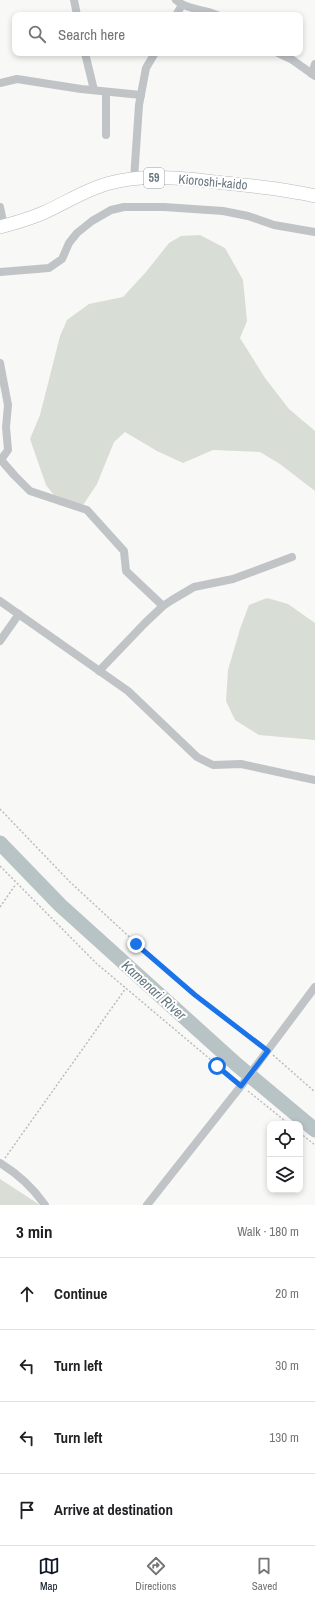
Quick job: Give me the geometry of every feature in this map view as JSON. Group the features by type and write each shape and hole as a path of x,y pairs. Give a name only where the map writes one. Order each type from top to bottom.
{"main road":[{"name":"Kioroshi-kaido","path":"2,227 44,213 93,189 110,183 134,179 166,178 200,180 279,188 315,196"}],"street":[{"path":"74,0 76,12"},
{"path":"177,12 179,2 210,12"},
{"path":"86,56 94,90"},
{"path":"134,179 141,95 146,68 153,56"},
{"path":"283,56 314,75 315,64"},
{"path":"0,83 16,79 106,92 141,95"},
{"path":"106,92 106,135"},
{"path":"0,207 2,227"},
{"path":"0,272 49,268 62,259 69,243 78,232 92,221 111,210 124,207 164,207 223,211 248,216 274,225 315,232"},
{"path":"0,363 8,405 6,427 8,450 1,460 14,476 30,490 87,510 124,551 126,571 162,606"},
{"path":"99,671 162,606 194,587 233,579 292,557"},
{"path":"0,601 128,691 197,757 213,765 241,764 315,780"},
{"path":"0,640 19,614"},
{"path":"146,1205 241,1086 315,987"},
{"path":"0,1164 12,1170 36,1193 45,1205"}],"path":[{"path":"0,809 70,882 136,944 195,995 268,1051 315,1092"},
{"path":"0,866 96,963 284,1121"},
{"path":"0,907 16,883"},
{"path":"0,1164 126,988"},
{"path":"303,1135 315,1145"}],"shaded area":[{"path":"200,235 225,248 243,280 247,321 240,338 265,378 289,409 315,431 315,491 280,464 260,452 213,450 183,463 157,451 125,432 114,442 97,484 81,508 57,499 46,485 30,439 40,415 60,336 67,320 89,304 123,297 146,272 169,243 181,236"},
{"path":"267,598 288,604 315,623 315,740 259,735 235,720 226,701 228,670 249,605"},
{"path":"0,1179 40,1205 0,1205"}],"waterway":[{"name":"Kamenari River","path":"0,843 60,905 236,1064 315,1130"}],"route":[{"path":"136,944 195,995 268,1051 241,1086 217,1066"}]}
